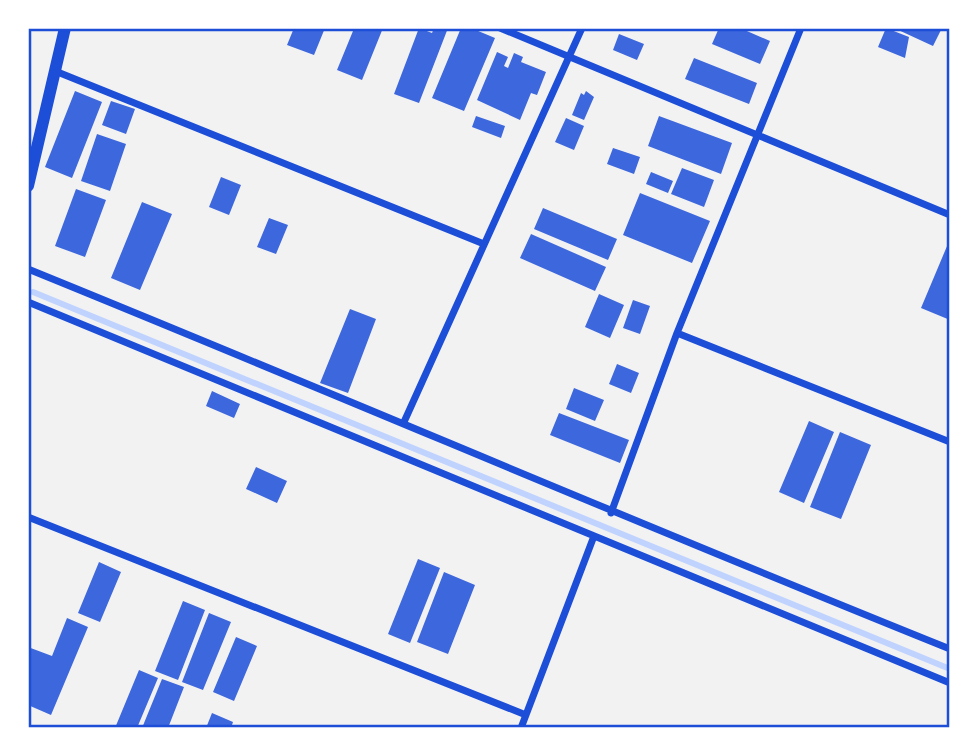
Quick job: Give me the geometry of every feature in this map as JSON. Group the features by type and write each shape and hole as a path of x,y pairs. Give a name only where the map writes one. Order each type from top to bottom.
{"main road":[{"path":"28,186 65,28"}],"street":[{"path":"500,28 950,215"},
{"path":"404,422 582,28"},
{"path":"611,513 677,333 801,28"},
{"path":"55,71 484,244"},
{"path":"28,269 404,422 611,513 950,649"},
{"path":"28,302 950,683"},
{"path":"677,333 950,442"},
{"path":"28,517 526,715"},
{"path":"521,728 594,536"}],"building":[{"path":"294,28 325,28 314,55 287,45"},
{"path":"346,28 383,28 362,80 337,70 353,31"},
{"path":"419,28 432,33 434,28 448,28 419,103 394,94"},
{"path":"461,28 471,28 495,38 464,111 432,98"},
{"path":"719,28 740,28 770,41 760,64 712,44"},
{"path":"886,28 909,37 905,58 878,47"},
{"path":"894,28 942,28 933,46"},
{"path":"619,34 644,44 637,60 613,50"},
{"path":"497,52 508,57 504,66 508,68 514,53 523,57 521,62 546,72 537,95 531,93 520,120 477,100"},
{"path":"694,58 757,83 749,104 685,79"},
{"path":"75,91 102,102 72,178 45,167"},
{"path":"586,91 594,97 584,120 572,115 581,93 584,95"},
{"path":"111,101 135,109 126,134 102,125"},
{"path":"476,116 505,126 501,138 472,127"},
{"path":"659,116 732,143 721,174 648,146"},
{"path":"566,118 584,126 574,150 555,142"},
{"path":"97,134 126,144 110,191 81,181"},
{"path":"613,148 640,157 634,174 607,164"},
{"path":"682,168 714,180 704,207 671,194"},
{"path":"651,172 673,181 668,193 646,184"},
{"path":"221,177 241,185 229,215 209,207"},
{"path":"76,189 106,200 85,257 55,246"},
{"path":"640,193 710,221 692,263 623,235"},
{"path":"142,202 172,214 140,290 111,278"},
{"path":"543,208 617,239 608,260 534,229"},
{"path":"269,218 288,225 276,254 257,247"},
{"path":"531,234 606,267 595,291 520,258"},
{"path":"950,239 950,320 921,308"},
{"path":"599,294 624,305 610,338 585,327"},
{"path":"633,300 650,306 640,334 623,328"},
{"path":"350,309 376,319 348,393 320,383"},
{"path":"617,364 639,373 631,393 609,384"},
{"path":"574,388 604,400 595,421 566,409"},
{"path":"212,391 240,404 234,418 206,406"},
{"path":"559,413 629,440 620,463 550,435"},
{"path":"809,421 834,432 804,503 779,492"},
{"path":"840,432 871,445 841,519 810,507"},
{"path":"256,467 287,481 277,503 246,489"},
{"path":"418,559 440,568 410,643 388,634"},
{"path":"99,562 121,572 100,622 78,613"},
{"path":"444,572 475,585 448,654 417,642"},
{"path":"183,601 205,610 178,680 155,671"},
{"path":"209,613 231,622 203,690 182,682"},
{"path":"67,618 88,627 51,715 28,705 28,647 52,656"},
{"path":"236,637 257,646 234,701 213,692"},
{"path":"139,670 158,678 137,728 115,728"},
{"path":"162,679 184,687 168,728 142,728"},
{"path":"212,713 233,722 231,728 206,728"}],"waterway":[{"path":"33,292 950,669"}]}
